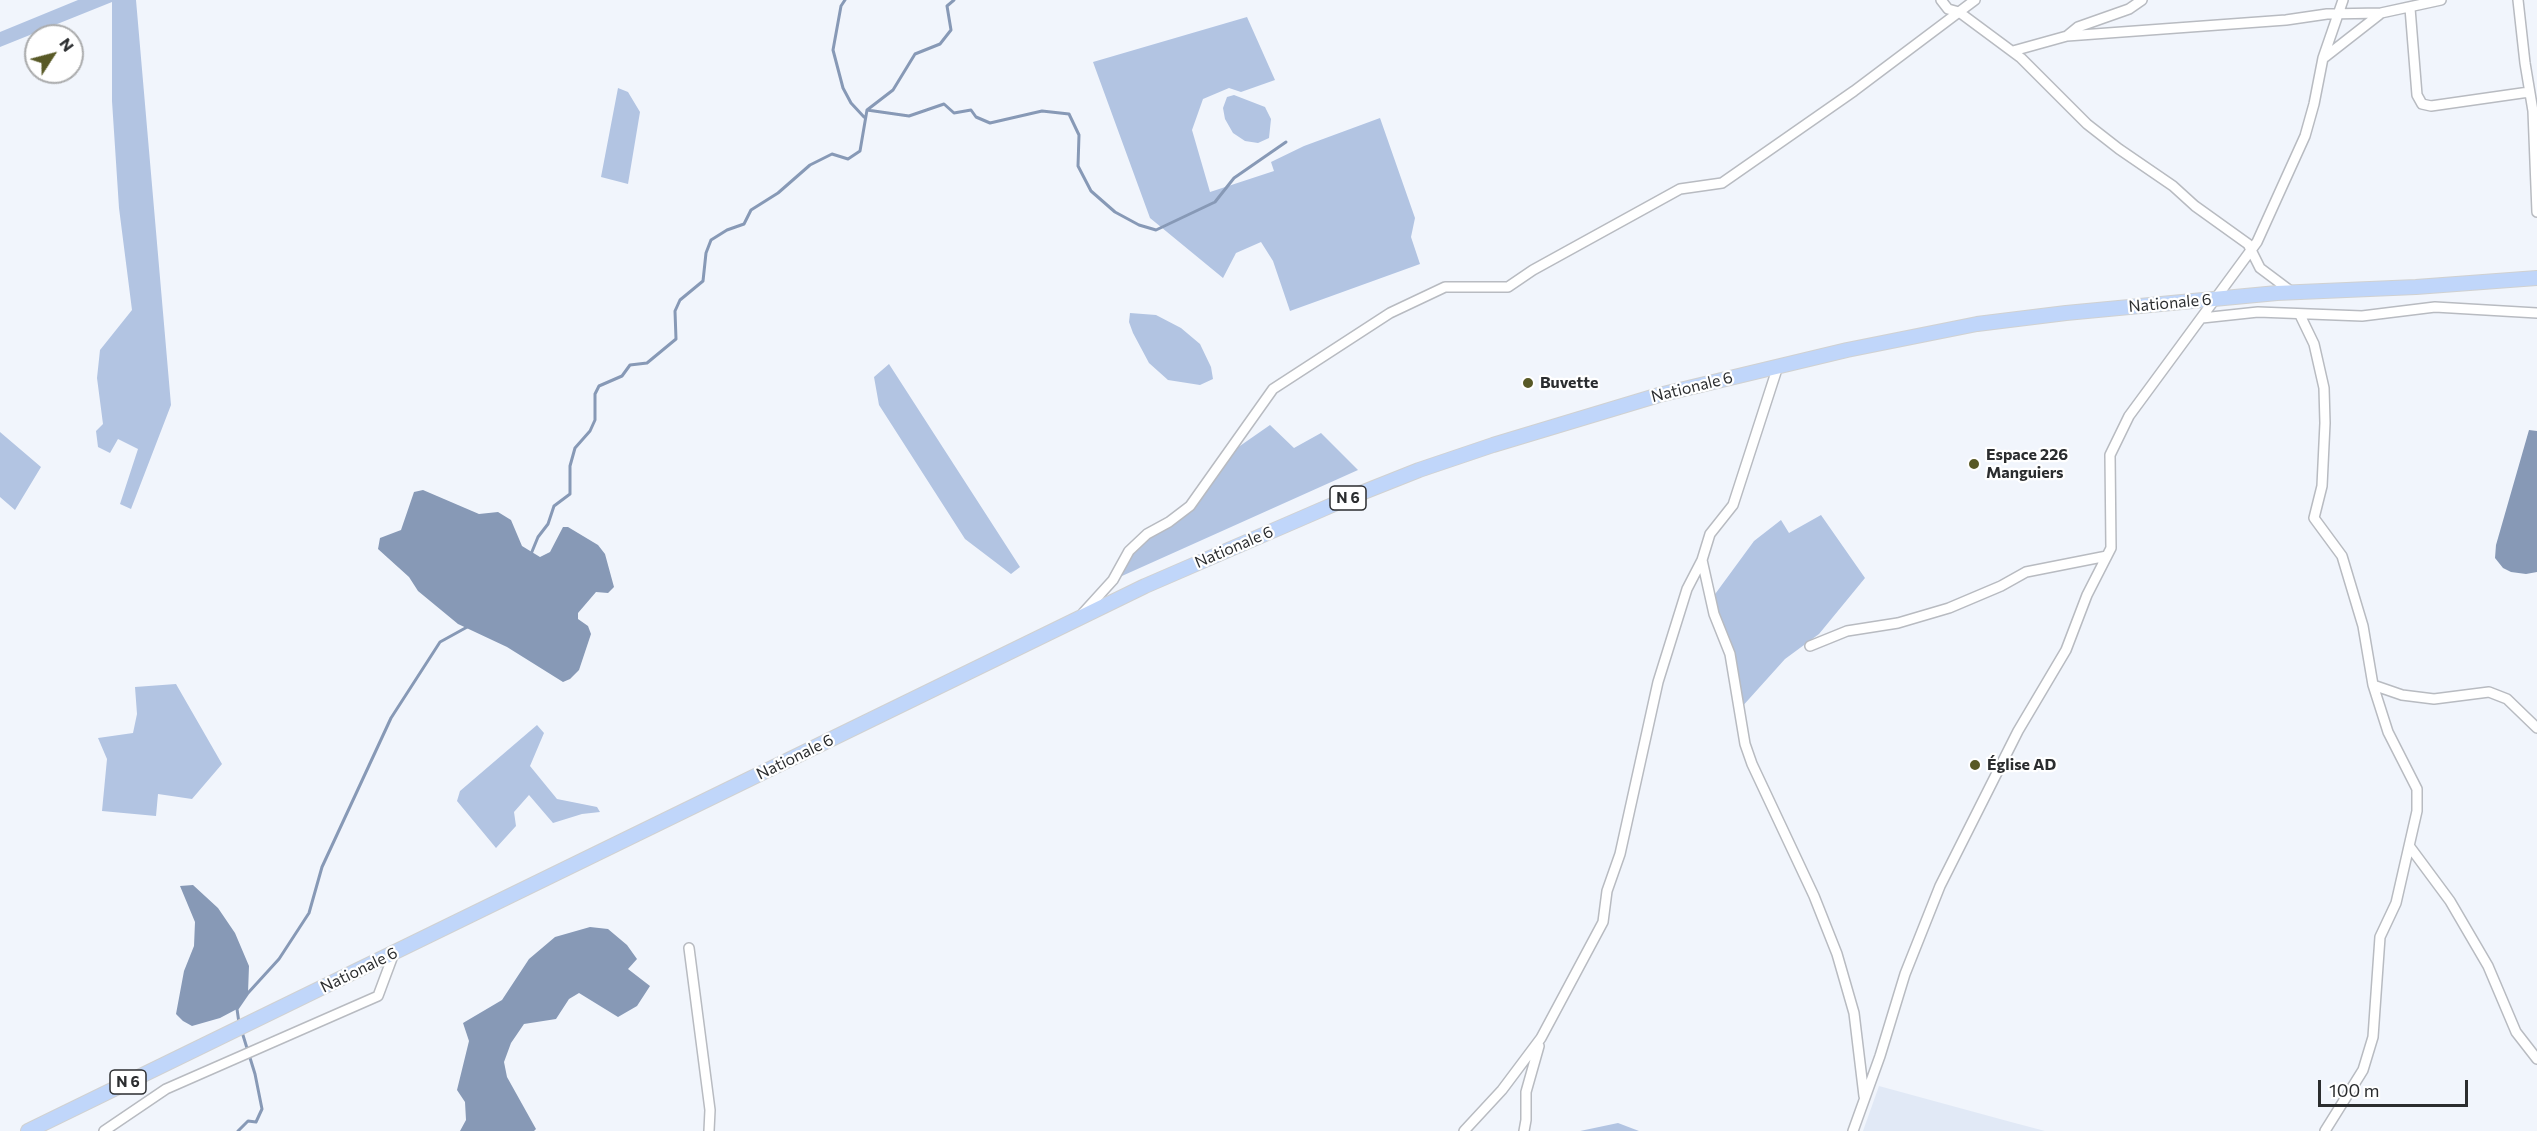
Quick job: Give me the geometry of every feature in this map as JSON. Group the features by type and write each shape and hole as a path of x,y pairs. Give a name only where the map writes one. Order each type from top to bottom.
{"main road":[{"name":"Nationale 6","path":"28,1131 1218,553 1419,470 1616,407 1778,366 1977,324 2216,298 2537,278"}],"street":[{"path":"1941,0 1948,9 1959,12 2013,51 2087,124 2173,186 2195,206 2252,249 2260,268 2292,292"},
{"path":"1076,621 1113,580 1129,551 1147,534 1169,522 1190,506 1273,389 1390,314 1445,287 1508,287 1533,270 1680,189 1722,183 1854,91 1975,0"},
{"path":"2067,36 2078,27 2129,9 2142,0"},
{"path":"2013,51 2067,36 2274,21 2339,13 2381,13 2441,0"},
{"path":"2518,0 2533,111 2537,212"},
{"path":"1852,1131 1905,974 1940,886 2018,731 2066,650 2087,595 2111,548 2113,532 2110,455 2129,416 2252,249 2293,166 2305,136 2323,58 2342,1"},
{"path":"2409,8 2417,95 2422,104 2431,106 2529,92"},
{"path":"2323,58 2381,13"},
{"path":"2202,318 2258,312 2362,316 2435,307 2537,313"},
{"path":"2300,315 2314,344 2324,388 2322,486 2314,518 2342,556 2363,626 2373,685 2388,732 2416,789 2418,811 2396,903 2380,937 2373,1037 2363,1071 2325,1131"},
{"path":"1464,1131 1503,1090 1541,1038 1603,922 1607,891 1620,854 1644,737 1658,682 1687,590 1702,560 1710,534 1733,505 1778,366"},
{"path":"1810,646 1847,631 1898,623 1949,608 2001,586 2026,572 2107,556"},
{"path":"1702,560 1714,614 1730,654 1745,744 1752,764 1814,896 1837,954 1854,1013 1864,1100"},
{"path":"2373,685 2402,695 2434,699 2489,692 2507,699 2537,728"},
{"path":"2410,847 2451,901 2488,966 2516,1032 2537,1059"},
{"path":"689,948 710,1110 710,1131"},
{"path":"104,1131 166,1089 378,996 394,952"},
{"path":"1524,1131 1526,1092 1541,1038"}],"shaded area":[{"path":"78,0 136,0 171,405 131,509 120,504 138,449 118,439 110,453 98,447 96,431 103,424 97,378 100,350 132,310 119,208 112,101 112,2 57,24 24,24 24,37 0,47 0,32"},
{"path":"1247,17 1275,80 1241,92 1229,88 1203,99 1192,130 1210,192 1274,171 1271,162 1304,146 1380,118 1415,218 1411,237 1420,264 1290,311 1273,261 1261,242 1236,253 1223,278 1150,218 1093,62"},
{"path":"618,88 628,92 640,112 628,184 601,177"},
{"path":"1234,95 1265,107 1271,119 1269,138 1258,143 1245,141 1233,133 1225,119 1223,108 1227,97"},
{"path":"1130,313 1156,315 1181,328 1200,344 1211,367 1213,379 1200,385 1168,380 1149,363 1133,333 1129,322"},
{"path":"889,364 1020,567 1011,574 965,539 879,405 874,377"},
{"path":"1270,425 1294,448 1321,433 1358,470 1113,580 1129,551 1190,506 1224,457"},
{"path":"2529,430 2537,431 2537,572 2526,574 2511,572 2503,568 2495,558 2496,545"},
{"path":"0,432 41,467 15,510 0,497"},
{"path":"423,490 479,514 498,512 511,520 522,546 540,557 550,552 563,527 568,527 598,545 605,554 614,587 608,593 596,592 578,613 578,619 588,626 591,634 579,670 570,679 563,682 507,647 458,624 418,591 409,577 378,549 380,538 401,530 414,492"},
{"path":"1821,515 1865,578 1819,634 1785,659 1740,709 1730,654 1710,601 1754,541 1781,520 1789,533"},
{"path":"176,684 222,764 192,799 158,794 156,816 102,811 107,759 98,738 133,733 137,714 135,687"},
{"path":"537,725 544,733 530,766 557,799 597,807 600,812 582,814 553,823 529,795 514,812 516,826 496,848 457,801 460,791"},
{"path":"193,885 218,908 235,933 249,966 248,993 237,1009 220,1018 192,1026 176,1014 184,971 194,946 195,922 180,886"},
{"path":"590,927 608,929 627,945 637,959 628,969 650,986 637,1006 618,1017 579,993 569,999 556,1019 524,1024 511,1043 504,1062 507,1077 536,1129 534,1131 460,1131 466,1120 465,1102 457,1090 469,1041 463,1023 502,1000 529,959 555,937"},
{"path":"1879,1086 2011,1122 2045,1131 1863,1131"},
{"path":"1618,1123 1639,1131 1580,1131"}],"waterway":[{"path":"845,0 841,6 833,50 843,88 851,103 864,117"},
{"path":"531,554 538,537 548,524 554,506 570,494 570,466 575,448 590,431 595,420 595,394 599,386 622,376 630,365 647,363 676,339 675,311 680,300 703,281 706,253 711,240 727,230 744,224 751,210 778,193 810,165 832,154 848,159 860,151 867,110 893,90 915,54 940,44 951,30 947,6 954,0"},
{"path":"867,110 909,116 944,104 954,113 971,110 976,117 990,123 1042,111 1069,114 1079,135 1078,166 1091,191 1115,212 1139,225 1156,230 1215,202 1234,178 1286,142"},
{"path":"239,1023 237,1009 248,993 279,959 309,913 322,867 391,718 440,642 469,626"},
{"path":"238,1131 248,1121 256,1122 262,1109 255,1074 242,1032"}],"place":[{"name":"Buvette","path":"1528,383"},
{"name":"Espace 226 Manguiers","path":"1974,464"},
{"name":"Église AD","path":"1975,765"}]}
